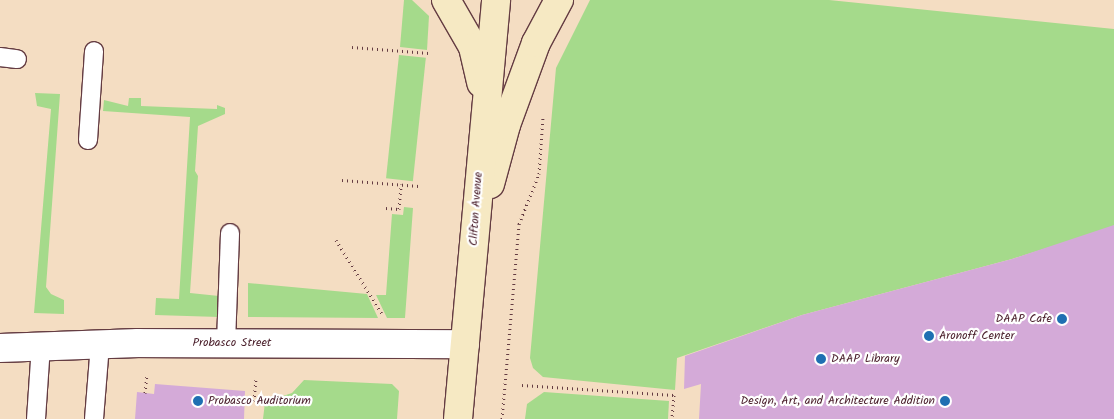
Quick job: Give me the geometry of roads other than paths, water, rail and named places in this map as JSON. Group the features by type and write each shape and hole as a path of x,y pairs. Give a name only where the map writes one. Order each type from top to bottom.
{"main road":[{"path":"446,0 473,47 484,109"},
{"name":"Clifton Avenue","path":"458,419 484,109 496,0"},
{"path":"473,246 506,126 536,43 559,0"}],"street":[{"name":"Probasco Street","path":"0,348 226,343 465,344"}],"lane":[{"path":"88,140 94,51"},
{"path":"226,343 230,233"},
{"path":"94,419 100,345"},
{"path":"36,419 41,346"}],"place":[{"name":"DAAP Cafe","path":"1062,319"},
{"name":"Aronoff Center","path":"929,336"},
{"name":"DAAP Library","path":"821,359"},
{"name":"Probasco Auditorium","path":"198,401"},
{"name":"Design, Art, and Architecture Addition","path":"945,401"}]}
